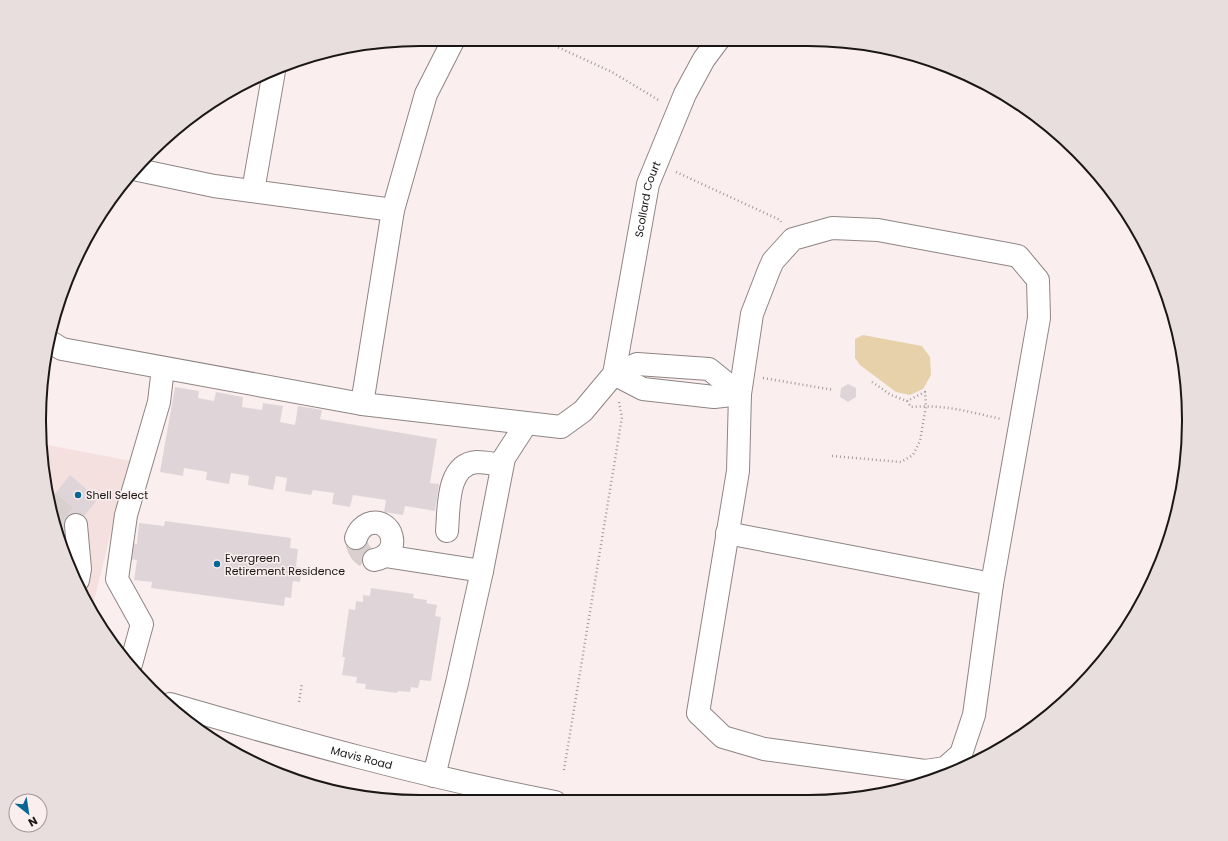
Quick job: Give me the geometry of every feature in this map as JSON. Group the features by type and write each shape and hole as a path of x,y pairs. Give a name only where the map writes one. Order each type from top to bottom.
{"main road":[{"path":"362,404 393,210 426,94 450,46"},
{"name":"Scollard Court","path":"614,374 648,184 685,94 704,60 714,46"},
{"path":"253,191 273,77"},
{"path":"142,171 214,186 393,210"},
{"path":"832,228 878,230 1018,256 1038,280 1039,318 992,584 974,715 961,754 944,768 925,770 764,749 723,737 698,712 738,471 742,384 752,314 771,266 793,239 832,228"},
{"path":"54,344 62,349 362,404 561,427 583,411 614,374 637,364 709,369 742,384"},
{"path":"132,659 142,624 117,579 126,515 159,402 163,368"},
{"path":"434,776 482,571 502,465 504,458 526,424"},
{"path":"447,530 452,481 462,468 476,462 502,465"},
{"path":"356,538 365,525 371,523 383,525 388,529 392,540 392,546 380,558 482,571"},
{"path":"76,526 76,566"},
{"path":"727,533 992,584"},
{"name":"Mavis Road","path":"180,707 347,755 522,795"}],"path":[{"path":"555,46 612,72 677,112"},
{"path":"657,163 780,220 793,239"},
{"path":"564,770 622,417 614,374"},
{"path":"832,456 901,462 913,455 920,441 926,406 925,392 907,400 891,396 872,382"},
{"path":"742,384 834,390"},
{"path":"907,400 911,407 942,406 1020,423"},
{"path":"298,702 302,683"}],"shaded area":[{"path":"863,335 922,346 930,357 931,375 923,389 910,395 896,392 860,365 855,358 855,339"},
{"path":"47,445 131,461 127,467 93,603 66,541 53,494"}],"building":[{"path":"848,384 856,388 856,397 848,402 840,397 841,388"},
{"path":"175,387 199,391 198,398 214,401 216,392 243,397 242,407 262,410 263,403 283,406 280,422 295,425 298,406 322,410 320,419 437,439 430,483 439,484 435,511 405,506 403,515 384,512 386,500 353,495 350,507 332,504 334,493 313,490 311,495 285,491 287,478 276,476 273,490 248,485 249,476 231,473 229,484 206,480 207,472 184,468 183,476 160,472"},
{"path":"70,475 98,499 65,539 59,517 53,496"},
{"name":"Evergreen Retirement Residence","path":"165,521 291,538 290,548 298,549 296,567 302,568 300,582 293,581 291,598 285,597 284,606 151,588 152,582 134,580 137,560 129,559 131,543 137,544 139,523 164,526"},
{"path":"371,588 414,594 413,598 427,600 426,603 437,605 435,616 441,617 431,681 420,680 418,688 411,687 410,692 398,691 397,693 365,689 366,684 356,683 357,677 342,675 345,657 342,657 349,609 355,610 356,601 363,602 363,595 370,596"}],"tunnel":[{"path":"57,509 76,525"},
{"path":"356,538 361,553 374,560"}],"place":[{"name":"Shell Select","path":"78,495"},
{"name":"Evergreen Retirement Residence","path":"217,564"}]}
